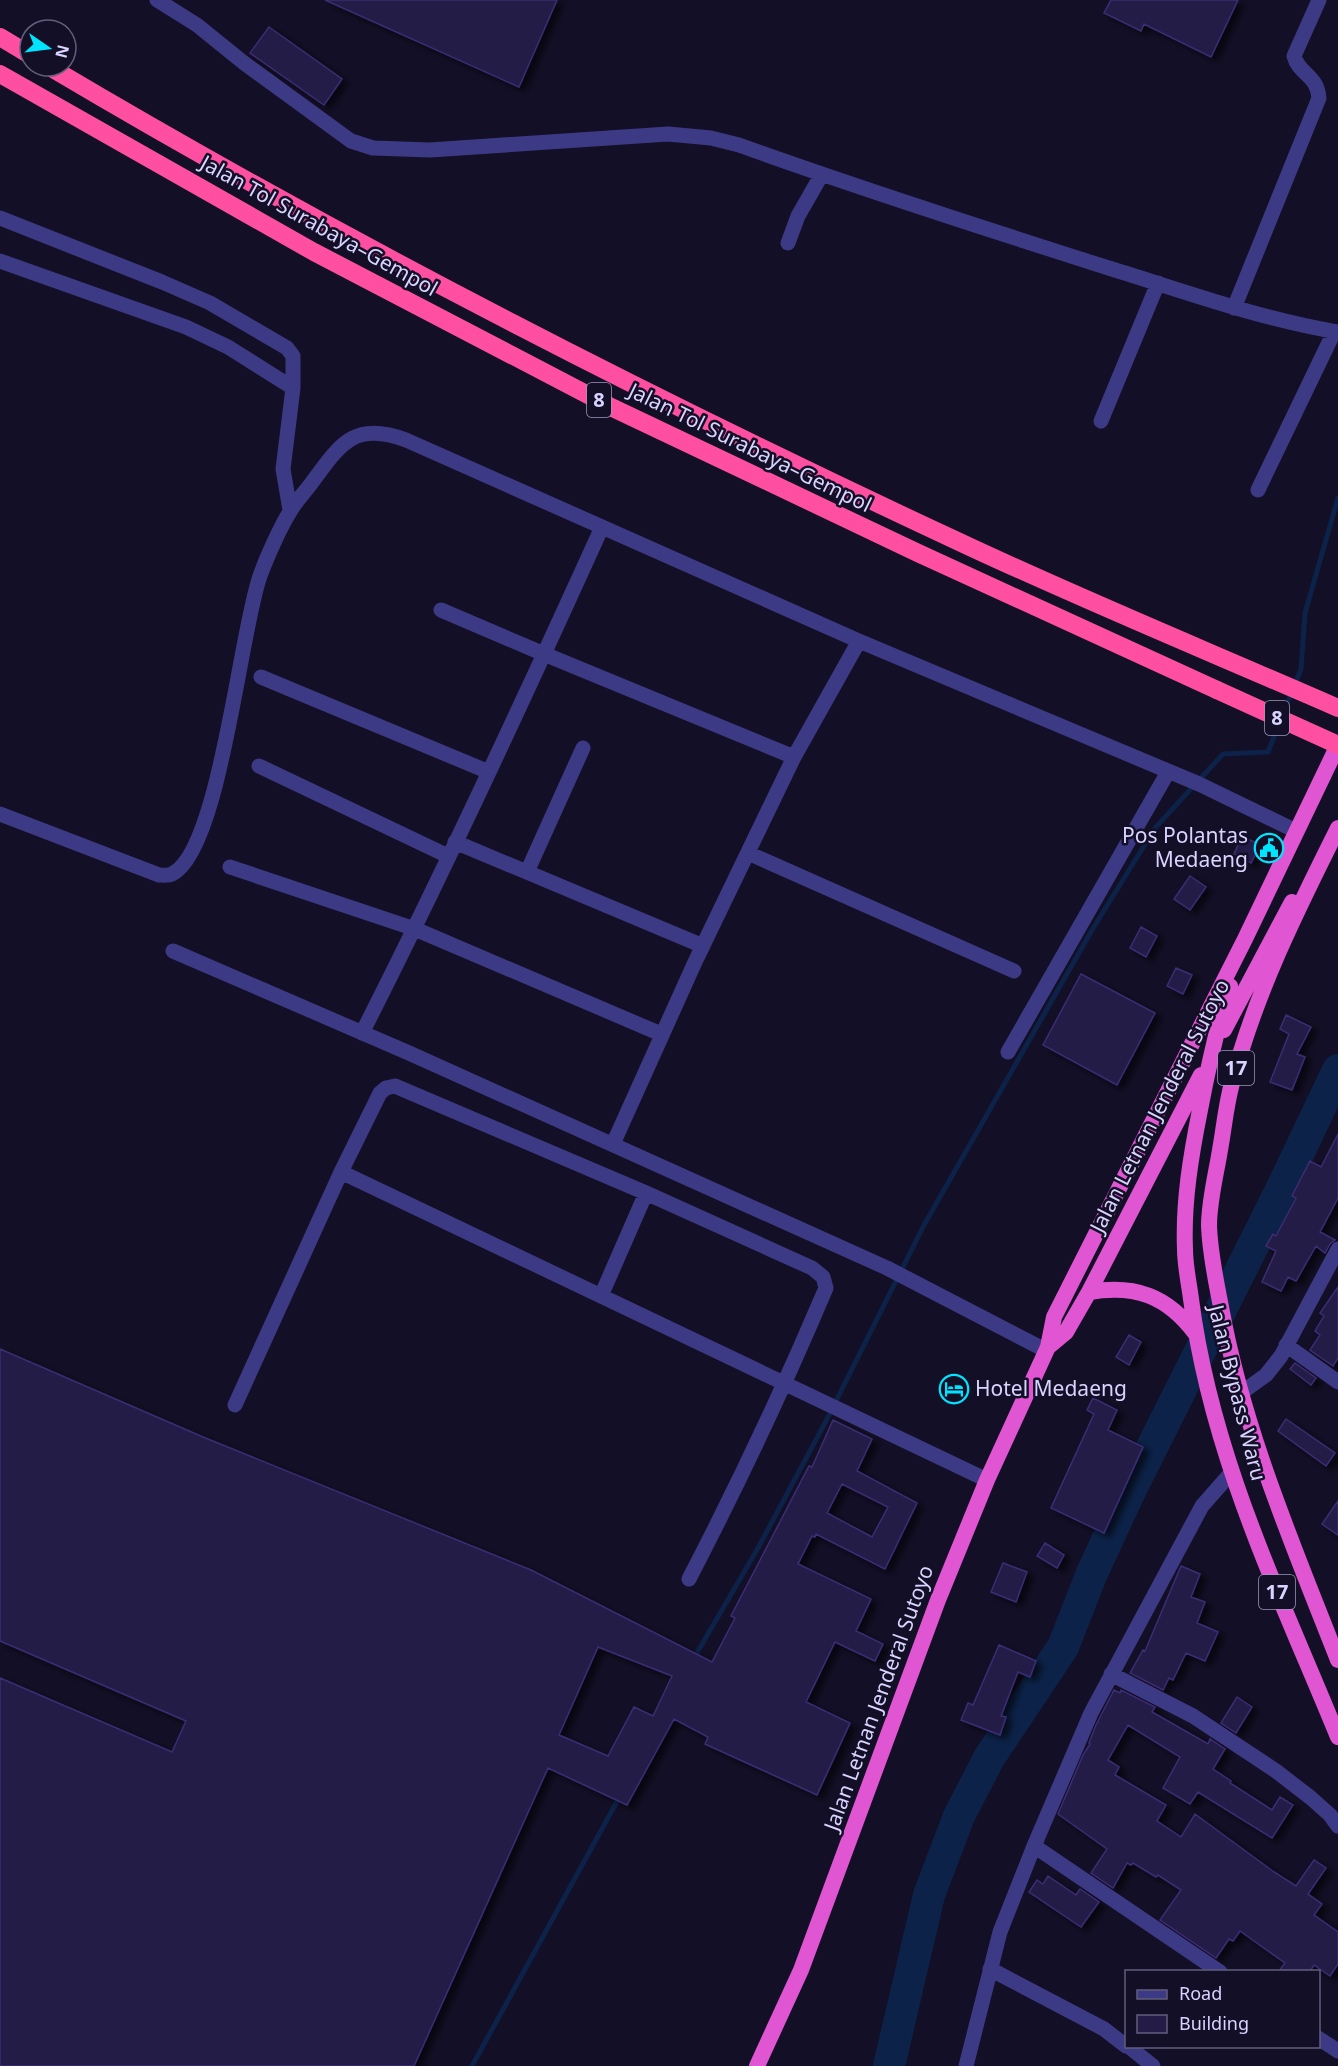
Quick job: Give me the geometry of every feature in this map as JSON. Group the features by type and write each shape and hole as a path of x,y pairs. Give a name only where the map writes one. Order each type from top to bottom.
{"highway":[{"path":"0,37 18,48"},
{"name":"Jalan Tol Surabaya–Gempol","path":"0,74 314,252 613,408 918,553 1338,745"},
{"name":"Jalan Tol Surabaya–Gempol","path":"68,78 148,126 414,272 683,411 957,541 1338,708"},
{"name":"17","path":"1245,939 1338,745"},
{"name":"17","path":"1310,884 1338,828"},
{"name":"Jalan Letnan Jenderal Sutoyo","path":"1046,1348 1066,1332 1089,1292 1289,908 1299,893 1310,884"},
{"name":"Jalan Bypass Waru","path":"1310,884 1274,964 1245,1038 1231,1085 1212,1187 1209,1226 1213,1264 1241,1393 1280,1511 1338,1660"},
{"name":"Jalan Letnan Jenderal Sutoyo","path":"757,2066 801,1970 938,1600 987,1480 1046,1348 1054,1317 1245,939"},
{"name":"Jalan Bypass Waru","path":"1245,939 1225,1000 1211,1054 1191,1159 1185,1220 1185,1251 1197,1339 1231,1473 1280,1600 1338,1737"},
{"path":"1191,1159 1202,1141 1208,1137 1215,1143 1218,1161"},
{"path":"1089,1292 1115,1289 1141,1292 1173,1308 1197,1339"}],"street":[{"path":"157,0 197,26 243,63 351,141 360,145 373,148 430,150 668,134 691,135 739,145 945,217 1234,308 1287,323 1336,332 1258,490"},
{"path":"1234,308 1319,98 1317,84 1296,63 1294,56 1319,0"},
{"path":"788,243 798,216 822,174"},
{"path":"0,218 210,303 287,348 293,356 293,388 283,469 290,510"},
{"path":"0,261 186,327 228,346 293,388"},
{"path":"1101,421 1158,283"},
{"path":"0,814 159,875 172,874 184,864 201,829 222,762 248,623 260,576 290,510 331,455 355,437 369,432 393,435 406,440 859,641 1199,784 1296,831"},
{"path":"362,1033 415,929 602,527"},
{"path":"441,610 794,757"},
{"path":"613,1144 661,1034 794,757 859,641"},
{"path":"261,677 489,772"},
{"path":"527,872 583,748"},
{"path":"259,766 452,849 527,872 703,946"},
{"path":"1008,1052 1174,774"},
{"path":"748,853 1014,970"},
{"path":"230,867 415,929 661,1034"},
{"path":"173,951 613,1144 887,1268 1046,1348"},
{"path":"235,1404 341,1172 381,1093 386,1088 394,1086 646,1192 812,1268 823,1277 826,1288 786,1384 732,1497 689,1579"},
{"path":"341,1172 987,1480"},
{"path":"601,1296 646,1192"},
{"path":"1241,1393 1266,1375 1335,1260"},
{"path":"1286,1345 1338,1382"},
{"path":"966,2066 1000,1932 1091,1713 1202,1506 1231,1473"},
{"path":"1111,1674 1193,1716 1267,1765 1311,1798 1330,1815 1338,1826"},
{"path":"1034,1846 1220,1970"},
{"path":"990,1969 1104,2029 1125,2045"},
{"path":"1320,2038 1338,2051"},
{"path":"1130,2048 1153,2066"}],"building":[{"path":"325,0 557,0 519,87"},
{"path":"1111,0 1238,0 1211,57 1144,24 1141,31 1104,13"},
{"path":"269,27 342,79 324,105 250,53"},
{"path":"1242,836 1260,845 1251,863 1234,854"},
{"path":"1190,876 1206,887 1190,910 1174,899"},
{"path":"1141,927 1157,936 1146,957 1130,948"},
{"path":"1176,968 1192,975 1183,994 1167,986"},
{"path":"1081,974 1155,1013 1117,1085 1043,1045"},
{"path":"1286,1015 1311,1027 1297,1054 1305,1057 1292,1090 1270,1082 1289,1034 1280,1029"},
{"path":"1338,1134 1338,1198 1320,1232 1335,1240 1325,1253 1316,1246 1296,1281 1288,1277 1281,1291 1262,1282 1276,1251 1266,1246 1273,1234 1276,1236 1296,1198 1292,1196 1310,1161 1321,1167"},
{"path":"1338,1287 1338,1358 1333,1366 1310,1350 1320,1335 1315,1331 1324,1316 1320,1313"},
{"path":"1129,1335 1141,1342 1129,1365 1116,1357"},
{"path":"0,1349 203,1437 531,1570 712,1662 735,1618 731,1616 809,1466 812,1467 833,1420 872,1439 857,1471 917,1503 885,1569 816,1534 815,1537 812,1536 798,1564 871,1599 856,1631 883,1644 875,1661 835,1642 806,1702 850,1723 817,1795 705,1744 708,1737 674,1719 627,1805 548,1768 414,2066 0,2066 0,1678 172,1752 186,1721 0,1641","holes":["842,1484 888,1507 872,1537 827,1513","598,1647 672,1676 653,1716 634,1707 608,1756 559,1735"]},
{"path":"1295,1363 1316,1378 1311,1385 1290,1369"},
{"path":"1093,1398 1117,1410 1108,1430 1143,1447 1104,1533 1051,1508 1094,1414 1087,1410"},
{"path":"1286,1419 1335,1453 1326,1466 1278,1431"},
{"path":"1338,1501 1338,1535 1322,1524"},
{"path":"1045,1543 1064,1555 1057,1568 1037,1556"},
{"path":"1003,1563 1027,1572 1016,1602 991,1592"},
{"path":"1181,1566 1200,1574 1191,1597 1205,1602 1197,1623 1218,1632 1205,1661 1186,1653 1173,1680 1169,1678 1163,1690 1130,1673 1143,1650 1145,1651"},
{"path":"999,1645 1036,1661 1030,1677 1018,1672 1001,1716 1006,1717 1000,1735 961,1720 968,1703 973,1705"},
{"path":"1114,1690 1120,1693 1121,1690 1155,1707 1152,1712 1208,1744 1210,1739 1225,1749 1213,1769 1231,1781 1230,1783 1272,1810 1280,1797 1293,1805 1272,1838 1198,1792 1190,1804 1163,1788 1180,1757 1128,1725 1108,1760 1119,1767 1115,1775 1166,1805 1157,1821 1181,1837 1195,1814 1296,1886 1314,1860 1326,1868 1308,1894 1322,1904 1314,1915 1338,1932 1338,1964 1330,1976 1314,1965 1311,1970 1280,1970 1285,1963 1240,1931 1233,1941 1229,1939 1216,1958 1160,1920 1181,1890 1133,1863 1131,1865 1127,1863 1113,1888 1091,1873 1107,1849 1058,1814 1090,1744 1096,1725"},
{"path":"1237,1697 1252,1707 1236,1733 1221,1723"},
{"path":"1048,1876 1076,1895 1080,1889 1099,1902 1081,1927 1029,1892 1037,1880 1043,1884"}],"waterway":[{"path":"694,1658 758,1548 826,1421 924,1225 1092,930 1155,828 1223,754 1268,752 1301,669 1305,613 1338,498"},
{"path":"889,2066 929,1895 959,1816 989,1758 1063,1647 1092,1573 1131,1489 1281,1190 1338,1070"},
{"path":"472,2066 620,1796"}],"place":[{"name":"Pos Polantas Medaeng","path":"1269,848"},
{"name":"Hotel Medaeng","path":"954,1389"}]}
